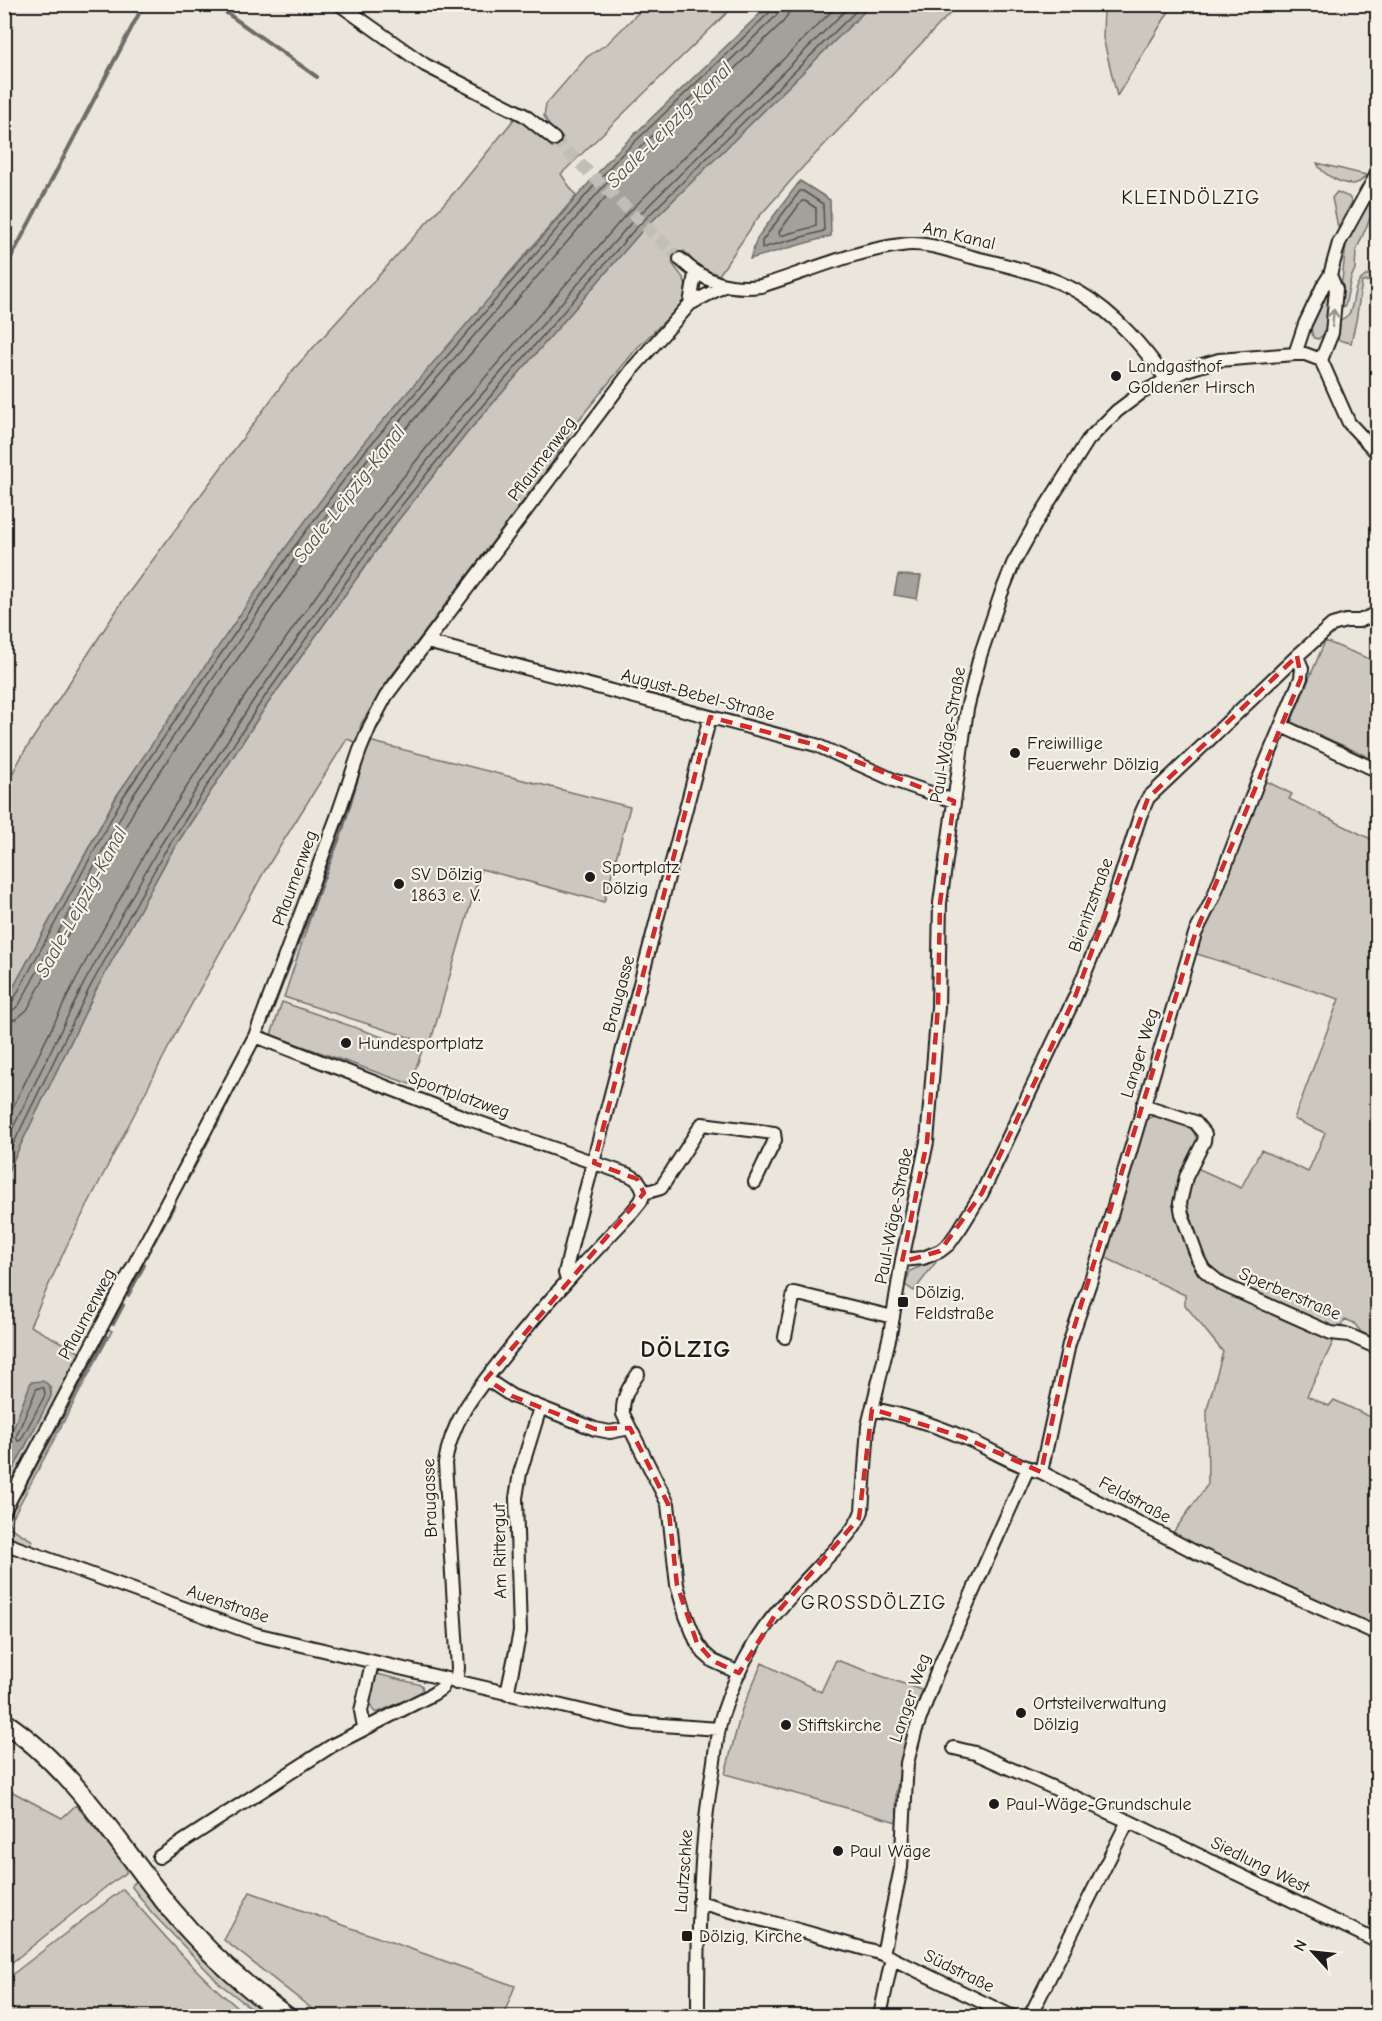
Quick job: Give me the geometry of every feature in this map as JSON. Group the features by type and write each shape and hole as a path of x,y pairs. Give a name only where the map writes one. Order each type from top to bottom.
{"street":[{"path":"339,4 425,65 524,115 554,139"},
{"path":"1295,354 1305,324 1323,285 1330,276 1339,243 1377,172"},
{"name":"Am Kanal","path":"680,259 695,274 724,286 744,288 761,286 868,251 911,244 934,247 1011,267 1078,292 1118,322 1167,380"},
{"path":"690,304 695,274"},
{"path":"1330,276 1336,289 1332,333 1321,360 1349,423 1377,454"},
{"name":"Pflaumenweg","path":"4,1511 255,1036 365,736 386,696 634,367 690,304 724,286"},
{"name":"Paul-Wäge-Straße","path":"719,1729 723,1710 753,1646 786,1600 848,1534 862,1510 865,1453 872,1409 893,1317 902,1260 927,1142 938,1007 940,903 967,709 980,656 1001,594 1026,538 1088,440 1117,411 1141,393 1186,370 1219,360 1305,354 1321,360"},
{"name":"Bienitzstraße","path":"902,1260 923,1258 940,1251 949,1244 982,1193 1075,997 1107,920 1140,816 1148,798 1332,625 1346,621 1359,621 1377,613"},
{"name":"August-Bebel-Straße","path":"427,642 816,745 896,781 954,801"},
{"name":"Langer Weg","path":"1041,1472 1069,1344 1095,1267 1195,934 1213,898 1301,678 1302,668 1297,656"},
{"name":"Braugasse","path":"567,1280 565,1273 710,717"},
{"path":"1282,726 1377,771"},
{"name":"Sportplatzweg","path":"255,1036 470,1119 637,1179 644,1192"},
{"name":"Sperberstraße","path":"1143,1105 1195,1122 1205,1134 1204,1141 1186,1177 1180,1203 1198,1259 1204,1270 1221,1284 1331,1334 1349,1335 1377,1348"},
{"path":"644,1192 661,1188 702,1124 774,1133 775,1140 755,1182"},
{"name":"Braugasse","path":"451,1681 458,1668 445,1463 448,1444 455,1424 486,1379 567,1280 633,1211 641,1201 644,1192"},
{"path":"785,1337 794,1293 893,1317"},
{"path":"638,1374 627,1390 622,1403 623,1414 668,1504 677,1585 683,1609 697,1643 704,1653 713,1661 739,1673"},
{"path":"486,1379 512,1396 595,1429 610,1432 630,1428"},
{"name":"Am Rittergut","path":"507,1694 520,1632 516,1498 520,1473 540,1408"},
{"name":"Feldstraße","path":"872,1409 963,1437 1041,1472 1197,1553 1377,1634"},
{"name":"Langer Weg","path":"887,1956 901,1868 907,1762 915,1732 936,1672 1028,1468"},
{"name":"Auenstraße","path":"4,1544 255,1634 634,1723 719,1729"},
{"path":"364,1727 361,1711 372,1663"},
{"path":"159,1857 333,1744 433,1694 451,1681"},
{"path":"4,1722 52,1763 84,1798 193,1934 242,1982 286,2016"},
{"name":"Lautzschke","path":"698,2016 699,1902 706,1809 719,1729"},
{"name":"Siedlung West","path":"954,1748 975,1753 1128,1821 1377,1942"},
{"path":"1030,2016 1128,1821"},
{"name":"Südstraße","path":"699,1902 887,1956 1011,2016"},
{"path":"880,2016 887,1956"}],"highlighted area":[{"path":"1297,656 1301,678 1195,934 1069,1344 1041,1472 963,1437 872,1409 859,1518 775,1615 739,1673 713,1661 697,1643 677,1585 668,1504 630,1428 595,1429 512,1396 486,1379 644,1193 637,1179 594,1163 710,717 816,745 954,801 940,903 938,1007 927,1142 902,1262 940,1251 982,1193 1075,997 1148,798"}],"shaded area":[{"path":"646,5 735,5 561,174 576,196 506,277 117,795 5,1003 5,787 24,752 124,599 293,370 460,186 515,118 522,121 553,148 563,138 550,127 544,116 546,104 587,57 608,43"},
{"path":"871,5 958,5 803,167 757,219 719,275 699,267 684,251 672,263 684,279 687,290 685,301 637,348 577,422 552,463 389,679 361,724 357,743 347,739 264,872 178,1029 68,1243 30,1326 81,1353 5,1499 5,1466 14,1468 51,1396 51,1388 31,1383 5,1450 5,1177 96,990 169,856 264,709 395,524 468,432 640,233"},
{"path":"1104,5 1173,5 1117,96 1103,38"},
{"path":"1317,163 1366,175 1361,181 1348,184 1324,172"},
{"path":"1377,187 1377,202 1356,251 1355,269 1345,306 1339,308 1346,244"},
{"path":"1337,192 1349,197 1352,202 1338,227 1332,198"},
{"path":"1377,272 1377,280 1362,282 1351,343 1338,340 1339,321 1350,312 1358,284"},
{"path":"1326,294 1330,295 1329,320 1326,331 1318,339 1314,338 1312,332 1312,321"},
{"path":"1325,641 1377,662 1377,761 1291,722"},
{"name":"SV Dölzig 1863 e. V.","path":"369,741 630,807 604,902 481,869 430,1044 284,997"},
{"path":"1264,780 1292,794 1289,799 1377,842 1377,1339 1361,1332 1354,1323 1345,1319 1339,1329 1316,1323 1215,1276 1207,1269 1183,1202 1195,1167 1241,1188 1261,1150 1308,1172 1325,1133 1294,1119 1339,999 1194,953"},
{"name":"Hundesportplatz","path":"282,1002 422,1051 410,1084 271,1035"},
{"path":"1162,1115 1188,1126 1197,1141 1177,1189 1197,1266 1329,1336 1333,1342 1307,1396 1329,1406 1334,1400 1377,1420 1377,1629 1232,1564 1172,1534 1208,1484 1207,1409 1223,1352 1185,1305 1185,1295 1104,1257 1146,1120"},
{"path":"935,1260 936,1262 914,1291 905,1285 910,1271"},
{"path":"103,1329 112,1331 8,1526 33,1541 29,1548 5,1536 4,1518"},
{"path":"836,1660 924,1691 901,1765 896,1793 897,1822 725,1774 742,1709 762,1663 821,1692"},
{"path":"377,1674 422,1685 423,1693 376,1713 370,1701"},
{"path":"5,1788 62,1818 76,1805 126,1866 126,1873 5,1968"},
{"path":"139,1880 274,2016 261,2016 220,1984 152,1913 132,1887 132,1884"},
{"path":"123,1889 199,1972 249,2016 5,2016 5,1980"},
{"path":"250,1892 515,1986 503,2016 321,2016 224,1940"}],"water":[{"name":"Saale-Leipzig-Kanal","path":"769,5 871,5 640,233 468,432 395,524 264,709 169,856 96,990 5,1177 5,1003 118,794 286,547 361,446 614,154"},
{"path":"800,181 830,200 831,236 750,259 757,238"},
{"path":"898,575 921,576 917,599 894,595"},
{"path":"42,1381 50,1387 51,1396 14,1468 5,1466 5,1450 31,1382"}],"waterway":[{"path":"4,271 144,4"},
{"path":"214,4 317,77"},
{"path":"373,732 384,716"},
{"path":"267,1022 342,830 361,765"},
{"path":"215,1127 238,1081"},
{"path":"186,1181 209,1138"},
{"path":"153,1243 174,1205"},
{"path":"128,1295 144,1265"},
{"path":"113,1324 123,1305"},
{"path":"4,1523 106,1337"}],"tunnel":[{"path":"554,139 680,259"}],"place":[{"name":"Landgasthof Goldener Hirsch","path":"1116,376"},
{"name":"Freiwillige Feuerwehr Dölzig","path":"1015,753"},
{"name":"Sportplatz Dölzig","path":"590,877"},
{"name":"SV Dölzig 1863 e. V.","path":"399,884"},
{"name":"Hundesportplatz","path":"346,1043"},
{"name":"Dölzig, Feldstraße","path":"903,1302"},
{"name":"Ortsteilverwaltung Dölzig","path":"1021,1713"},
{"name":"Stiftskirche","path":"786,1725"},
{"name":"Paul-Wäge-Grundschule","path":"994,1804"},
{"name":"Paul Wäge","path":"838,1851"},
{"name":"Dölzig, Kirche","path":"687,1936"}],"district":[{"name":"KLEINDÖLZIG","path":"1191,197"},
{"name":"DÖLZIG","path":"686,1349"},
{"name":"GROSSDÖLZIG","path":"874,1602"}]}
